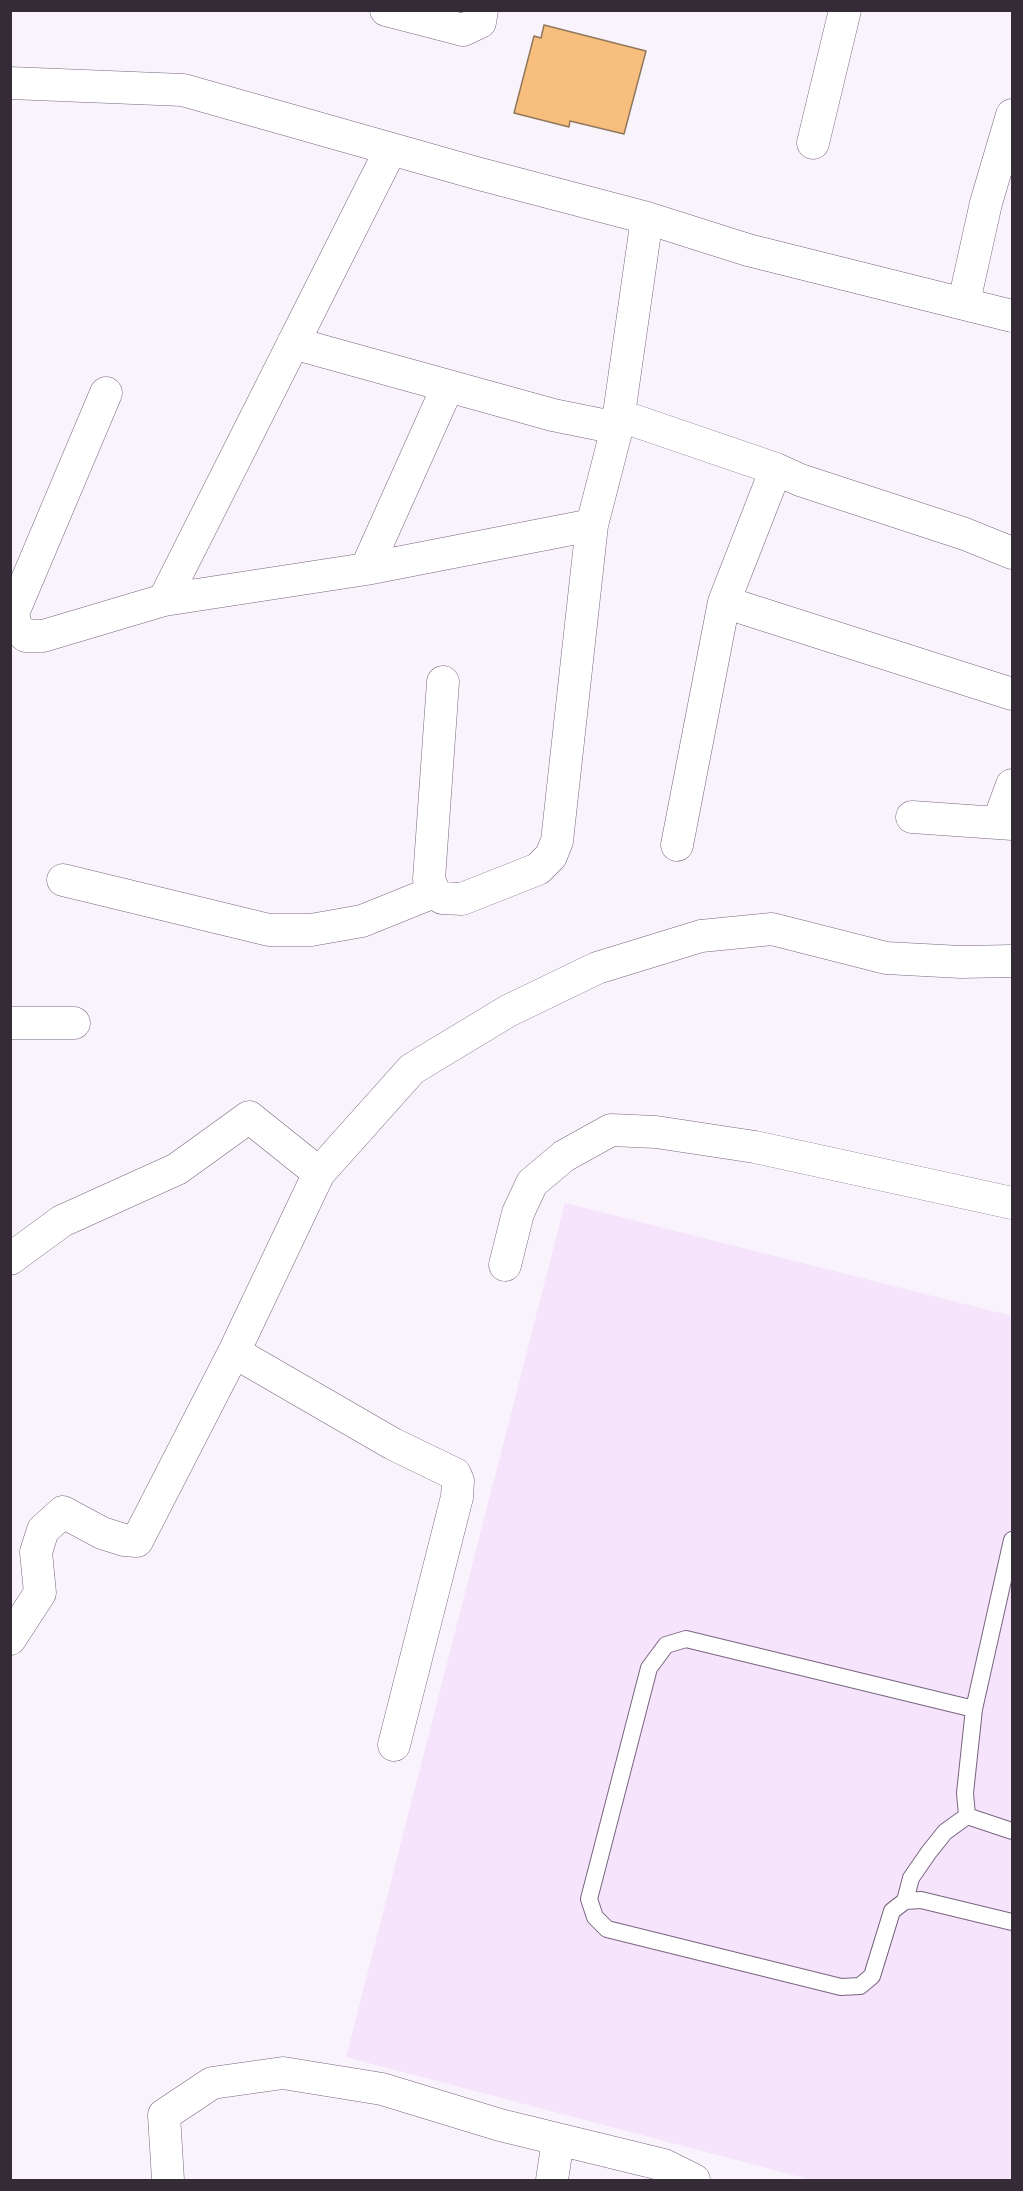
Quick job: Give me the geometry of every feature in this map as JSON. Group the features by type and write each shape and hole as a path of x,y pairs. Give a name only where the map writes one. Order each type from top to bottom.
{"street":[{"path":"386,10 463,30 480,22 482,10"},
{"path":"813,143 845,10"},
{"path":"10,83 183,90 647,218 802,265 964,302 1012,316"},
{"path":"964,302 986,203 1012,114"},
{"path":"164,600 391,149"},
{"path":"443,682 429,879 434,892 442,898 462,899 538,869 551,855 557,841 592,525 618,422 647,218"},
{"path":"293,343 552,415 618,422 776,469 800,480 965,534 1012,553"},
{"path":"366,569 448,386"},
{"path":"106,393 13,613 18,638 43,636 164,600 366,569 592,525"},
{"path":"677,845 724,602 776,469"},
{"path":"724,602 1012,694"},
{"path":"912,817 1005,824 1012,785"},
{"path":"63,880 269,930 311,930 362,921 434,892"},
{"path":"10,1639 40,1593 36,1552 42,1530 63,1512 102,1533 124,1540 137,1541 234,1352 319,1173 411,1070 508,1011 597,968 701,936 772,929 886,958 961,963 1012,961"},
{"path":"10,1023 74,1023"},
{"path":"10,1259 62,1221 177,1169 249,1117 319,1173"},
{"path":"505,1265 518,1213 532,1183 564,1156 611,1130 656,1132 755,1147 1012,1203"},
{"path":"234,1352 393,1444 455,1474 458,1481 457,1497 394,1745"},
{"path":"168,2181 164,2115 212,2083 283,2073 382,2089 558,2139 664,2165 694,2181"},
{"path":"552,2181 558,2139"}],"lane":[{"path":"967,1816 965,1793 974,1709 1012,1540"},
{"path":"974,1709 686,1639 666,1645 649,1668 589,1899 595,1917 607,1929 841,1987 860,1986 872,1976 892,1911 905,1901 921,1900 1012,1922"},
{"path":"967,1816 1012,1831"},
{"path":"905,1901 911,1878 923,1861 945,1832 967,1816"}],"shaded area":[{"path":"565,1203 1012,1316 1012,2180 812,2180 346,2057"}],"building":[{"path":"544,25 646,51 624,134 570,121 569,127 514,113 534,36 541,38"}]}
